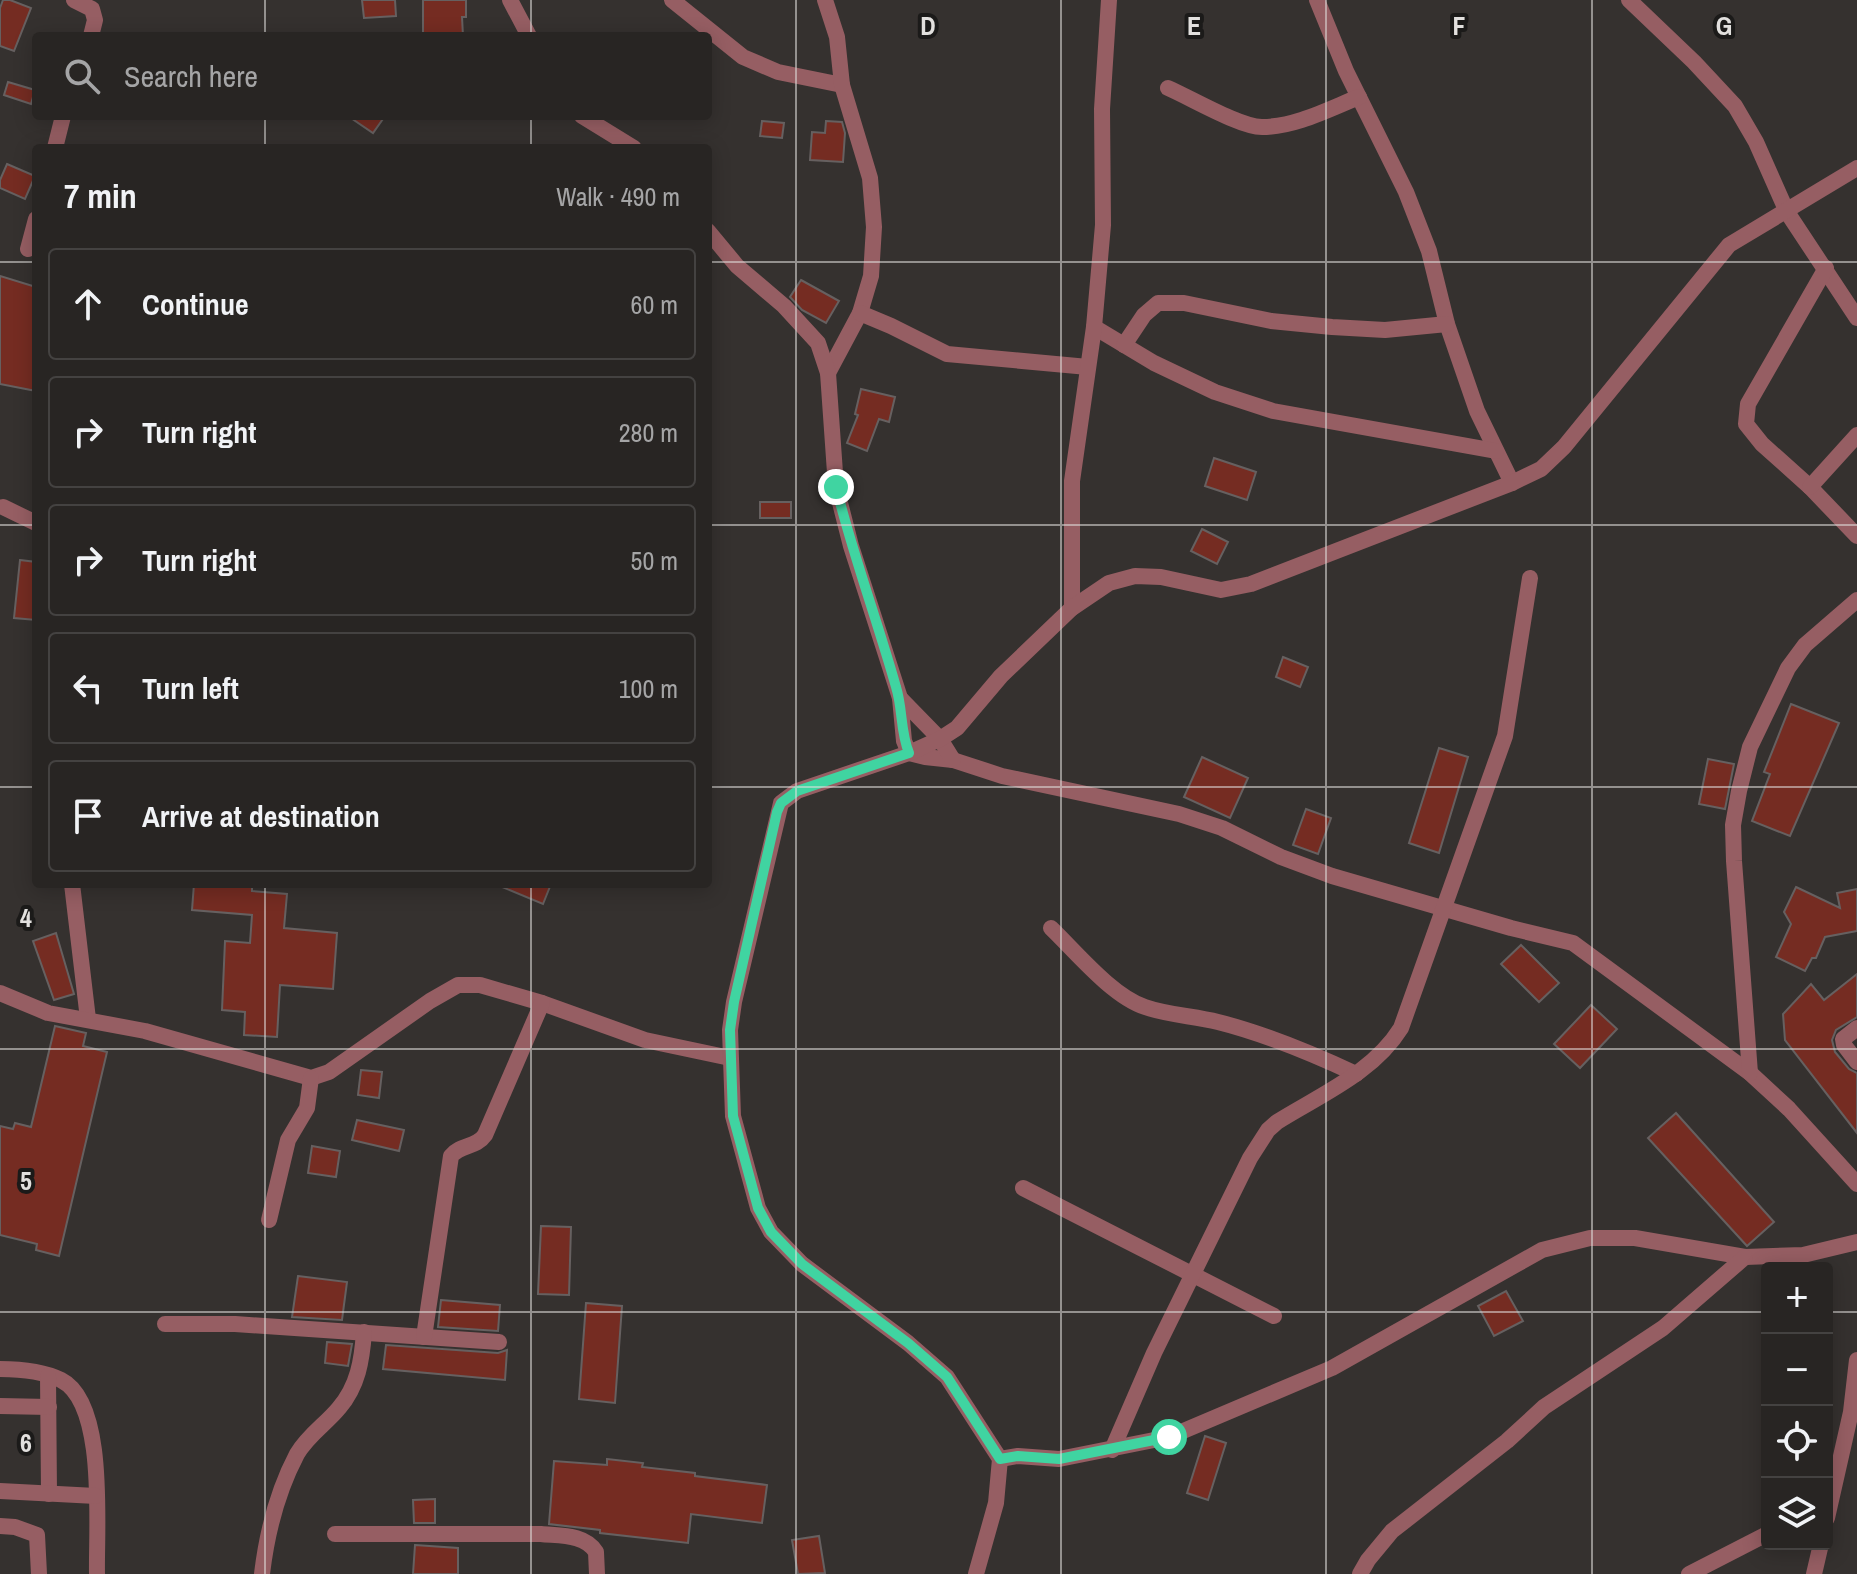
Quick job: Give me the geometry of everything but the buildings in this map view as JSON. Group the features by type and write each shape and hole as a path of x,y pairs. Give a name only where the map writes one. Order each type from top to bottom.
{"street":[{"path":"74,0 92,9 95,20 92,32"},
{"path":"510,0 527,32"},
{"path":"672,0 712,32"},
{"path":"825,0 837,37 842,85 870,178 873,215 871,276 860,313 828,373"},
{"path":"1072,608 1072,481 1094,327 1103,225 1102,109 1109,0"},
{"path":"1317,0 1416,216 1429,251 1447,324 1477,411 1512,483"},
{"path":"1629,0 1735,106 1756,142 1787,212 1857,318"},
{"path":"712,32 743,57 778,72 842,85"},
{"path":"1168,88 1247,124 1261,127 1317,114 1359,97"},
{"path":"56,144 62,120"},
{"path":"588,120 628,144"},
{"path":"976,1574 993,1516 1000,1459 947,1377 908,1343 802,1264 771,1232 758,1208 733,1116 730,1030 734,1002 781,803 797,791 909,753 957,728 1001,676 1072,608 1109,583 1135,576 1161,577 1221,590 1251,584 1541,469 1564,447 1729,245 1857,168"},
{"path":"28,249 32,234"},
{"path":"712,236 737,266 784,306 818,343 828,373 836,487 851,546 900,698 904,741 909,753"},
{"path":"1826,268 1748,404 1746,424 1857,536"},
{"path":"1124,345 1144,315 1158,303 1184,303 1271,321 1332,327 1385,330 1447,324"},
{"path":"860,313 947,354 1088,367"},
{"path":"1094,327 1154,363 1215,392 1273,411 1496,451"},
{"path":"1810,487 1857,435"},
{"path":"3,507 32,521"},
{"path":"1112,1450 1154,1353 1250,1158 1268,1130 1356,1074 1384,1051 1401,1028 1505,736 1530,578"},
{"path":"1750,1073 1734,861 1733,825 1739,791 1750,747 1788,668 1805,645 1857,600"},
{"path":"900,698 940,739 953,760"},
{"path":"909,753 953,760 1002,776 1179,814 1222,828 1281,857 1332,876 1573,943 1750,1073 1789,1109 1857,1184"},
{"path":"72,888 88,1019"},
{"path":"1051,928 1124,996 1145,1007 1217,1021 1259,1034 1356,1074"},
{"path":"0,993 48,1013 88,1019 218,1049 311,1078 329,1072 458,985 480,985 542,1003 645,1040 730,1058"},
{"path":"424,1337 451,1156 457,1149 480,1142 485,1135 542,1003"},
{"path":"1857,1028 1843,1039 1857,1062"},
{"path":"269,1220 288,1140 307,1108 311,1078"},
{"path":"1023,1188 1274,1316"},
{"path":"1000,1459 1018,1456 1059,1459 1169,1437 1332,1368 1542,1250 1590,1238 1635,1238 1745,1257 1803,1255 1857,1242"},
{"path":"1360,1574 1392,1531 1507,1441 1544,1407 1663,1328 1745,1257"},
{"path":"165,1324 235,1324 499,1342"},
{"path":"262,1574 269,1528 298,1453 314,1431 339,1409 353,1387 362,1359 364,1332"},
{"path":"1833,1500 1850,1449 1857,1360"},
{"path":"0,1369 33,1371 62,1380 82,1398 91,1425 97,1574"},
{"path":"48,1376 49,1494"},
{"path":"0,1406 49,1407"},
{"path":"0,1491 96,1496"},
{"path":"0,1526 15,1527 37,1535 39,1574"},
{"path":"335,1534 541,1534 575,1538 592,1545 596,1552 597,1574"},
{"path":"1689,1574 1761,1537"},
{"path":"1814,1574 1820,1550"}],"route":[{"path":"836,487 851,546 900,698 904,741 909,753 788,795 777,812 730,1030 733,1116 758,1208 771,1232 802,1264 908,1343 947,1377 1000,1459 1018,1456 1059,1459 1169,1437"}]}
